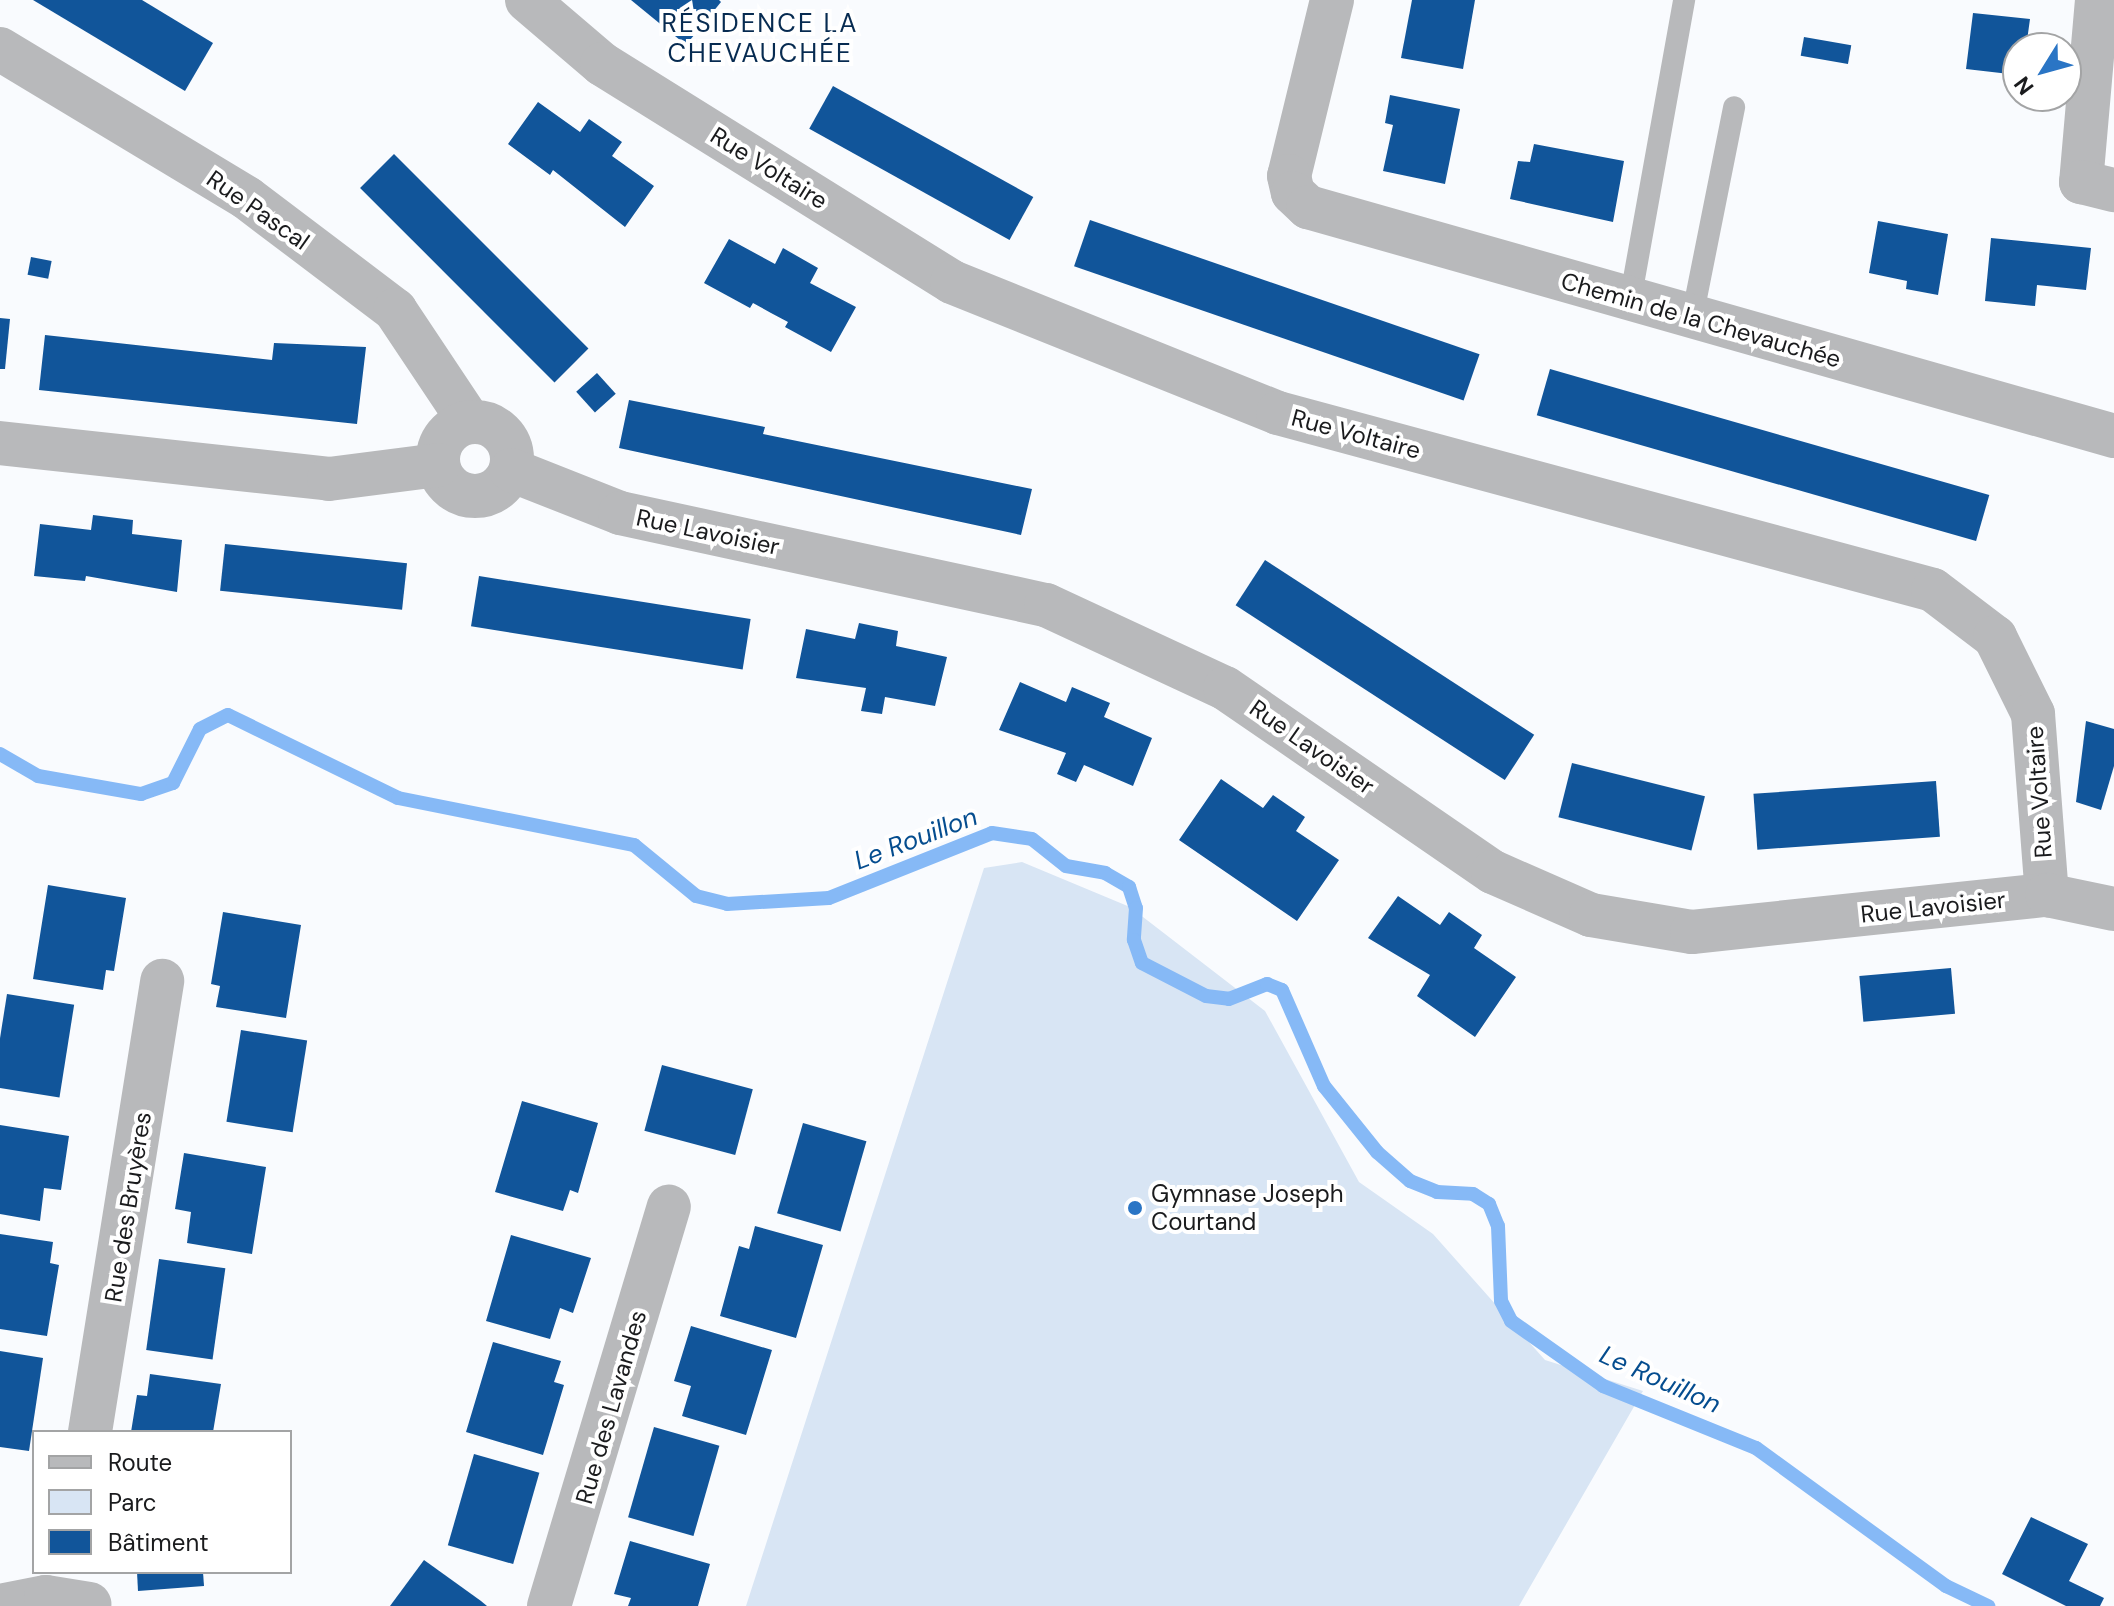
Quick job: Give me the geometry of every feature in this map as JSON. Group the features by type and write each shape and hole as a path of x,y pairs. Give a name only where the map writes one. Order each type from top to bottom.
{"street":[{"name":"Rue Voltaire","path":"527,0 602,64 952,282 1278,413 1933,590 1995,637 2033,714 2047,895"},
{"name":"Chemin de la Chevauchée","path":"1332,0 1292,156 1293,193 1331,217 2114,436"},
{"path":"2097,0 2081,182 2114,190"},
{"name":"Rue Pascal","path":"0,49 247,198 395,310 469,421"},
{"path":"469,421 481,421 506,436 513,457 511,470 493,493 471,496 450,487 438,465 442,441 469,421"},
{"path":"0,443 329,479 438,465"},
{"name":"Rue Lavoisier","path":"511,470 620,513 1046,605 1225,688 1493,872 1591,915 1692,932 2047,895 2114,909"},
{"name":"Rue des Bruyères","path":"90,1430 162,981"},
{"name":"Rue des Lavandes","path":"549,1606 669,1207"},
{"path":"0,1606 46,1597 87,1594"}],"lane":[{"path":"1630,301 1684,0"},
{"path":"1692,318 1734,107"}],"green space":[{"name":"Gymnase Joseph Courtand","path":"1022,862 1130,907 1265,1011 1359,1182 1433,1234 1545,1360 1643,1391 1519,1606 746,1606 984,868"}],"building":[{"path":"33,0 142,0 213,43 185,91"},
{"path":"631,0 719,0 721,2 686,45"},
{"path":"1412,0 1475,0 1463,69 1401,58"},
{"path":"1973,13 2030,19 2028,32 2002,32 2002,73 1966,69"},
{"path":"1804,37 1851,45 1848,64 1801,56"},
{"path":"833,86 1033,197 1010,240 809,129"},
{"path":"1390,95 1460,109 1445,184 1383,171 1393,125 1385,123"},
{"path":"538,102 580,132 589,119 622,142 612,156 654,186 625,227 553,170 550,175 508,144"},
{"path":"1534,144 1624,161 1613,222 1510,199 1518,161 1530,162"},
{"path":"394,154 588,348 555,382 360,188"},
{"path":"1090,220 1480,354 1464,400 1074,266"},
{"path":"1878,221 1948,234 1938,295 1906,289 1907,281 1869,273"},
{"path":"1991,238 2091,248 2086,290 2037,285 2035,306 1985,301"},
{"path":"729,239 775,264 783,248 818,268 810,283 856,307 831,352 785,327 788,322 753,303 750,308 704,283"},
{"path":"31,257 52,261 48,279 28,275"},
{"path":"0,318 10,319 5,369 0,369"},
{"path":"45,335 272,360 274,343 366,347 357,424 39,390"},
{"path":"1550,369 1989,495 1976,541 1537,415"},
{"path":"597,373 616,394 595,413 576,392"},
{"path":"629,400 765,427 763,434 1032,489 1021,535 619,448"},
{"path":"93,515 133,520 132,534 182,540 177,592 86,576 85,581 34,576 40,524 91,530"},
{"path":"225,544 407,563 402,610 220,591"},
{"path":"1265,560 1534,735 1505,780 1236,605"},
{"path":"479,576 751,619 743,669 471,626"},
{"path":"859,623 898,631 896,646 947,657 935,706 885,697 882,714 861,711 866,688 796,678 806,629 855,639"},
{"path":"1020,682 1066,702 1072,687 1110,703 1104,717 1152,738 1133,786 1084,765 1076,782 1057,774 1066,753 999,730"},
{"path":"2086,721 2114,729 2114,766 2101,810 2076,802"},
{"path":"1572,763 1705,796 1691,850 1558,817"},
{"path":"1221,779 1263,808 1273,795 1305,817 1296,831 1339,860 1297,921 1179,840"},
{"path":"1936,781 1940,837 1757,850 1753,794"},
{"path":"48,885 126,898 114,971 106,970 103,990 33,979"},
{"path":"1398,896 1440,925 1449,912 1482,935 1474,948 1516,977 1475,1037 1417,996 1430,975 1368,938"},
{"path":"223,912 301,925 286,1018 216,1007 220,986 211,984"},
{"path":"1951,968 1955,1014 1863,1022 1859,976"},
{"path":"7,994 74,1005 59,1097 0,1088 0,1038"},
{"path":"241,1030 307,1040 293,1132 226,1122"},
{"path":"662,1065 753,1089 735,1155 644,1131"},
{"path":"522,1101 598,1123 578,1193 570,1190 563,1211 495,1192"},
{"path":"803,1123 866,1141 841,1232 777,1213"},
{"path":"0,1125 69,1136 61,1190 44,1188 40,1221 0,1214"},
{"path":"184,1153 266,1167 252,1254 187,1243 191,1212 175,1209"},
{"path":"755,1226 823,1245 796,1338 720,1316 739,1246 749,1249"},
{"path":"0,1234 53,1242 50,1263 59,1265 47,1336 0,1329"},
{"path":"511,1235 591,1258 573,1313 560,1308 550,1339 486,1321"},
{"path":"159,1259 225,1268 213,1359 146,1350"},
{"path":"691,1326 772,1350 746,1435 682,1416 691,1386 674,1381"},
{"path":"493,1342 561,1361 554,1382 564,1385 543,1455 466,1432"},
{"path":"0,1351 43,1358 29,1451 0,1447"},
{"path":"150,1374 221,1384 213,1430 131,1430 137,1395 147,1396"},
{"path":"654,1427 719,1446 693,1536 628,1517"},
{"path":"474,1454 539,1473 513,1564 448,1545"},
{"path":"2031,1517 2088,1544 2069,1581 2104,1598 2100,1606 2066,1606 2002,1574"},
{"path":"630,1541 710,1564 698,1606 628,1606 631,1598 614,1594"},
{"path":"424,1560 481,1601 487,1606 390,1606"},
{"path":"137,1574 203,1574 204,1586 138,1591"}],"waterway":[{"name":"Le Rouillon","path":"0,754 38,776 141,794 173,783 200,729 228,715 398,798 634,845 696,896 727,904 829,898 992,833 1032,839 1066,866 1105,873 1129,887 1136,908 1134,940 1142,963 1206,996 1229,999 1267,984 1282,990 1324,1086 1377,1152 1410,1181 1437,1192 1473,1194 1489,1204 1498,1226 1501,1301 1511,1321 1603,1386 1756,1448 1946,1586 1988,1606"}],"place":[{"name":"Gymnase Joseph Courtand","path":"1135,1208"}],"district":[{"name":"RÉSIDENCE LA CHEVAUCHÉE","path":"760,39"}]}
